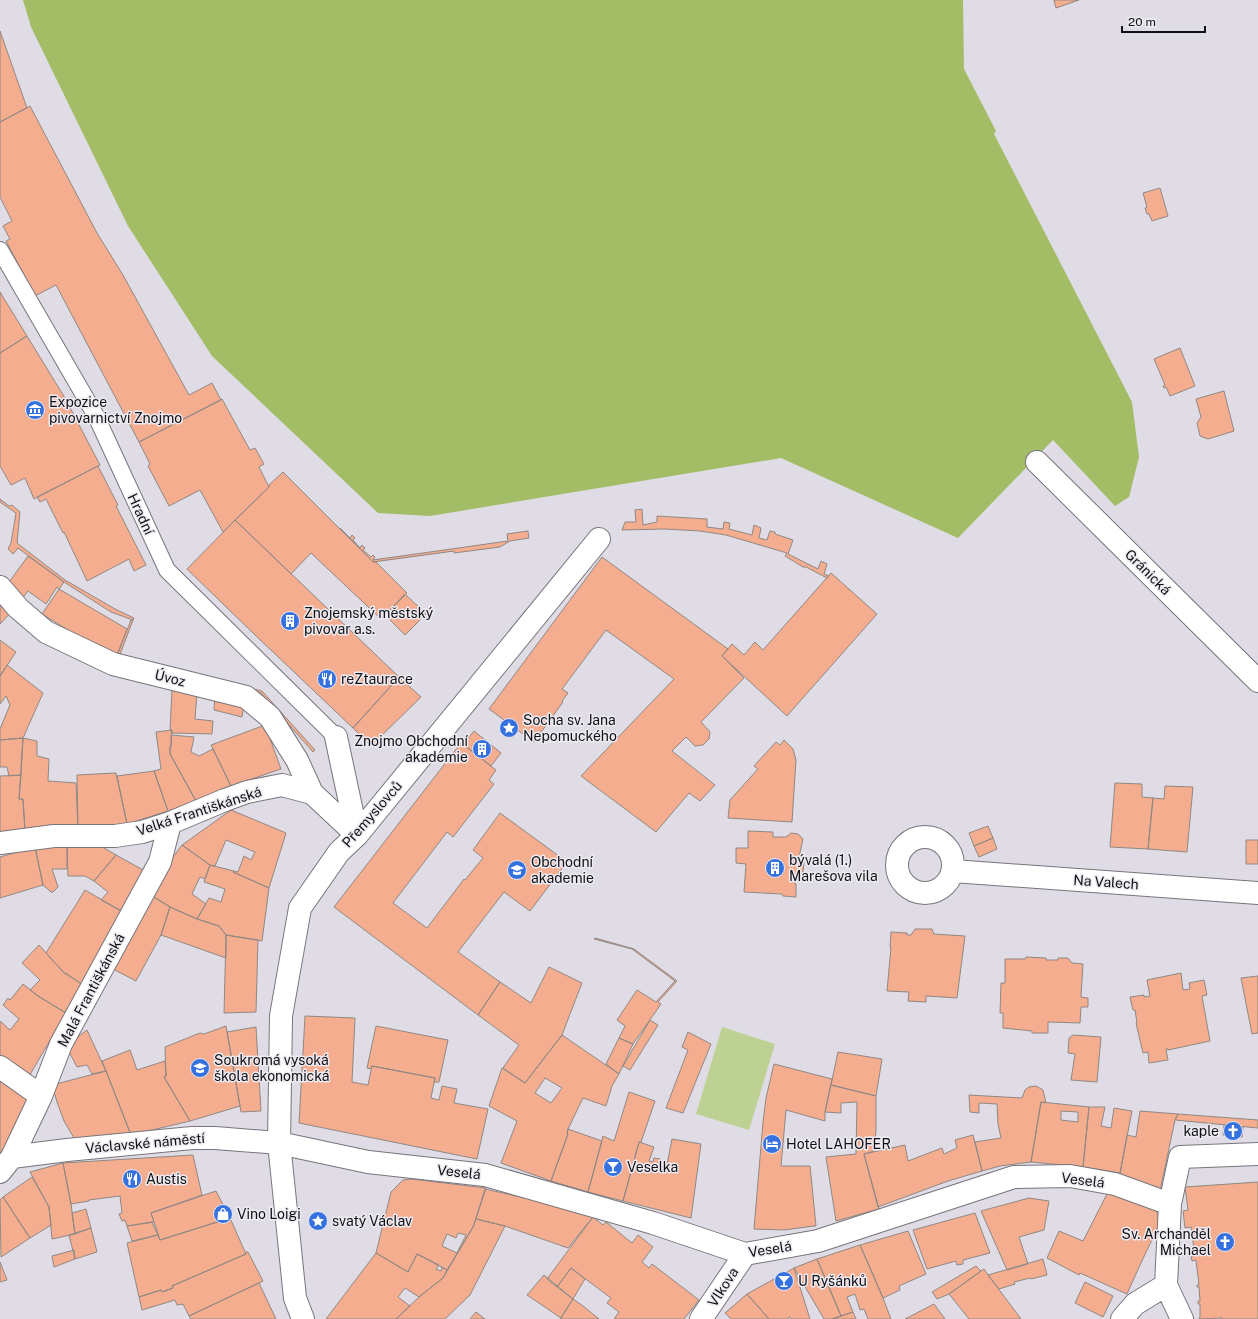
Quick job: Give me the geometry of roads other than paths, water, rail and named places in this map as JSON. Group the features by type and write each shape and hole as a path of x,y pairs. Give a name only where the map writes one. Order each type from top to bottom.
{"street":[{"name":"Gránická","path":"1037,462 1258,681"},
{"name":"Přemyslovců","path":"279,1143 281,1016 300,908 339,852 357,835 599,539"},
{"name":"Úvoz","path":"0,587 18,608 46,632 113,664 246,697 270,717 297,760 312,793"},
{"path":"336,737 357,835"},
{"name":"Velká Františkánská","path":"0,843 54,836 115,836 142,832 170,823 247,792 282,785 312,793 357,835"},
{"name":"Malá Františkánská","path":"6,1164 41,1096 60,1044 160,862 170,823"},
{"name":"Na Valech","path":"953,871 1258,893"},
{"path":"0,1067 41,1096"},
{"name":"Václavské náměstí","path":"6,1164 67,1150 192,1138 215,1138 279,1143 368,1162"},
{"path":"279,1143 295,1298 303,1319"},
{"path":"1182,1319 1166,1285 1170,1204 1180,1157 1258,1154"},
{"name":"Veselá","path":"368,1162 485,1175 653,1223 745,1254 818,1241 1014,1177 1070,1176 1115,1184 1170,1204"},
{"name":"Vlkova","path":"702,1319 745,1254"},
{"path":"1122,1319 1135,1304 1166,1285"}],"lane":[{"name":"Hradní","path":"0,250 96,416 167,570 336,737"}],"place":[{"name":"Expozice pivovarnictví Znojmo","path":"35,410"},
{"name":"Znojemský městský pivovar a.s.","path":"290,621"},
{"name":"reZtaurace","path":"327,679"},
{"name":"Socha sv. Jana Nepomuckého","path":"509,728"},
{"name":"Znojmo Obchodní akademie","path":"482,749"},
{"name":"bývalá (1.) Marešova vila","path":"775,868"},
{"name":"Obchodní akademie","path":"517,870"},
{"name":"Soukromá vysoká škola ekonomická","path":"200,1068"},
{"name":"kaple","path":"1233,1131"},
{"name":"Hotel LAHOFER","path":"772,1144"},
{"name":"Veselka","path":"613,1167"},
{"name":"Austis","path":"132,1179"},
{"name":"Vino Loigi","path":"223,1214"},
{"name":"svatý Václav","path":"318,1221"},
{"name":"Sv. Archanděl Michael","path":"1225,1242"},
{"name":"U Ryšánků","path":"784,1281"}]}
